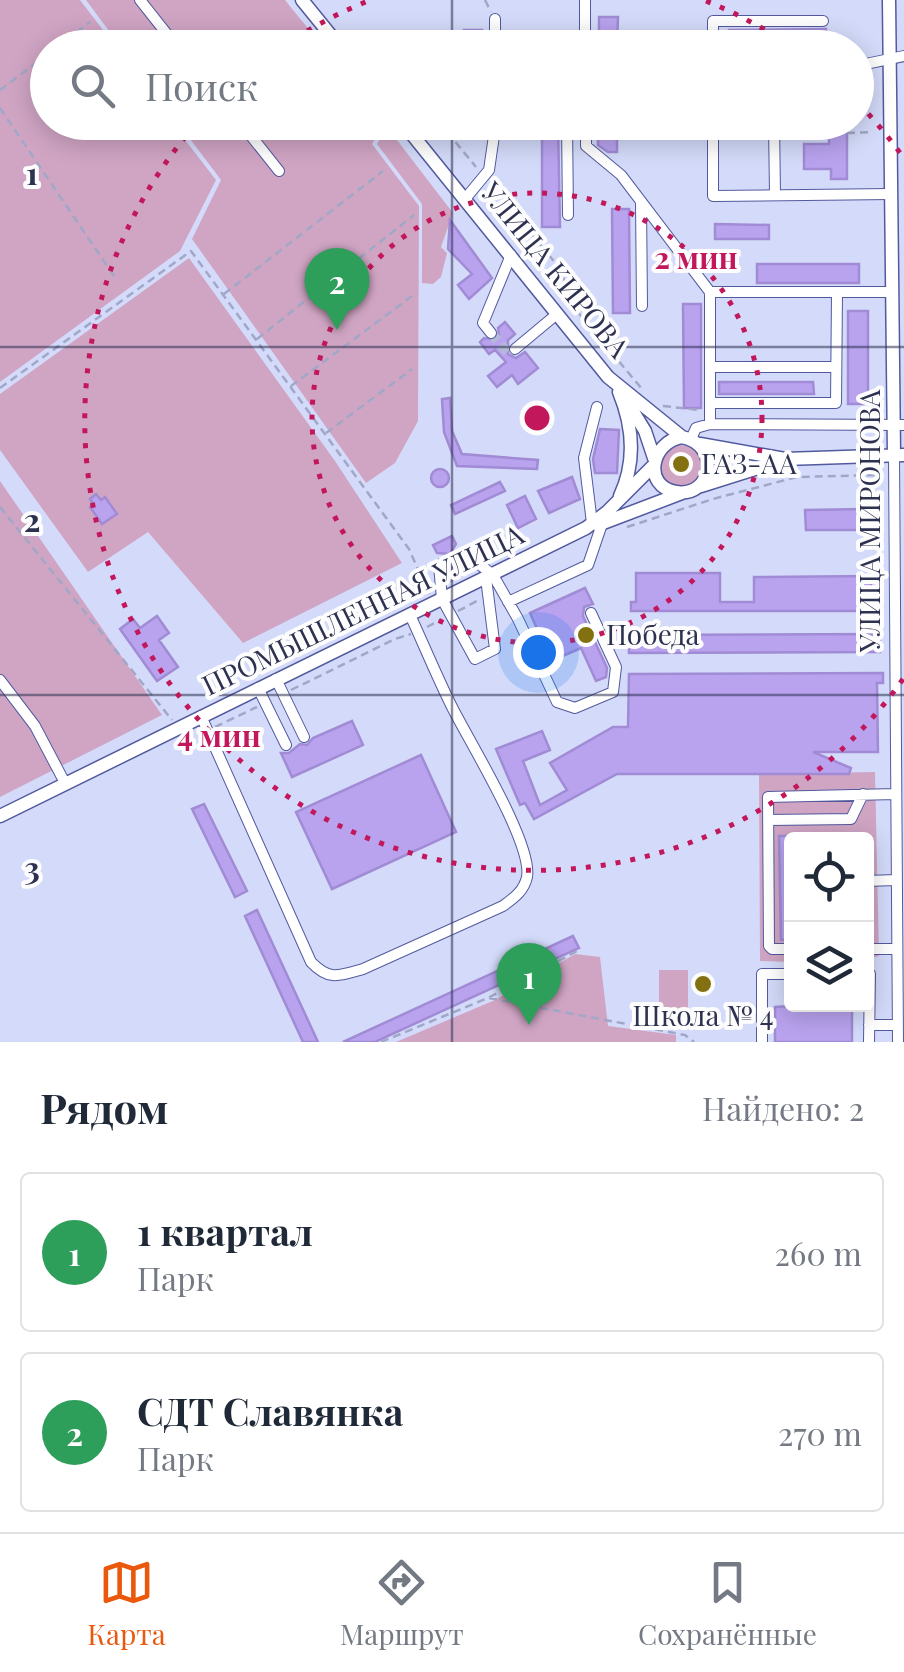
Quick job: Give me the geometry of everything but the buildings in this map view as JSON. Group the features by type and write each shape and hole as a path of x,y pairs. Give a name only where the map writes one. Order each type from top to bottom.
{"main road":[{"path":"302,0 326,30"},
{"name":"УЛИЦА МИРОНОВА","path":"890,0 897,58 897,157 891,194 899,455"},
{"name":"УЛИЦА КИРОВА","path":"417,140 608,377 690,440 785,459 899,455"},
{"path":"608,377 645,431 655,475 666,488 683,492"},
{"path":"616,504 627,478 632,436 619,392"},
{"path":"593,525 654,462 664,443 690,440 707,456 708,465 698,486"},
{"path":"593,525 785,459"},
{"name":"ПРОМЫШЛЕННАЯ УЛИЦА","path":"0,816 593,525"}],"street":[{"path":"140,0 164,30"},
{"path":"585,0 585,30"},
{"path":"494,19 494,30"},
{"path":"713,30 713,21 824,21"},
{"path":"254,140 279,171"},
{"path":"465,199 489,170 493,140"},
{"path":"566,140 568,215"},
{"path":"585,140 586,146 621,175 710,292 710,424"},
{"path":"713,140 713,196 891,194"},
{"path":"774,140 774,195"},
{"path":"640,201 642,306"},
{"path":"491,333 483,323 511,255"},
{"path":"710,292 836,293 896,287"},
{"path":"836,293 836,424"},
{"path":"515,349 557,314"},
{"path":"712,367 836,367"},
{"path":"712,407 836,403"},
{"path":"508,602 588,565 593,525 584,458 597,407"},
{"path":"690,440 696,428 710,424 899,425"},
{"name":"УЛИЦА МИРОНОВА","path":"898,1042 899,455"},
{"path":"458,556 466,553 490,576 508,602 557,702 575,708 613,692 616,667 591,612"},
{"path":"446,562 439,565 437,601 475,659 496,649 490,576"},
{"path":"201,716 312,962 322,974 338,976 362,969 503,906 519,895 527,878 526,858 410,615"},
{"path":"276,679 304,738"},
{"path":"0,680 35,726 66,783"},
{"path":"258,688 286,745"},
{"path":"768,820 851,818 863,794"},
{"path":"784,949 768,946 768,798 896,794"},
{"path":"874,881 896,880"},
{"path":"874,949 897,949"},
{"path":"762,1042 762,974 784,974"},
{"path":"869,1012 869,1042"},
{"path":"869,1025 898,1025"}],"path":[{"path":"485,0 494,19"},
{"path":"80,30 90,22"},
{"path":"0,90 30,68"},
{"path":"0,108 116,280"},
{"path":"454,140 562,270 571,304 642,389"},
{"path":"223,294 382,171"},
{"path":"256,340 414,215"},
{"path":"0,388 191,250 409,550 437,601"},
{"path":"290,386 412,296"},
{"path":"325,434 412,369"},
{"path":"657,405 712,407"},
{"path":"871,468 871,475"},
{"path":"620,529 797,478 878,475"},
{"path":"0,507 178,727"},
{"path":"456,612 481,599"},
{"path":"283,694 444,619"},
{"path":"207,731 266,702"},
{"path":"381,1042 488,998 581,948"},
{"path":"488,998 685,1035 694,1042"}],"shaded area":[{"path":"0,0 80,0 103,30 30,30 30,140 185,140 216,180 180,251 0,382"},
{"path":"86,0 285,0 309,30 108,30"},
{"path":"191,140 374,140 372,144 419,206 418,421 395,463 366,483 192,239 221,180"},
{"path":"379,140 397,140 453,213 441,247 447,253 441,277 433,284 422,283 422,204 377,144"},
{"path":"189,258 335,461 402,563 243,643 148,532 88,572 0,450 0,394"},
{"path":"681,445 696,451 702,466 696,481 681,487 666,481 660,466 666,451"},
{"path":"0,481 162,715 0,797"},
{"path":"875,772 879,956 874,957 874,832 784,832 784,962 760,961 759,774"},
{"path":"575,954 600,957 608,1026 676,1035 676,1042 396,1042 495,1000"},
{"path":"659,970 688,970 688,1018 659,1018"}],"tunnel":[{"path":"491,333 509,354 515,349"}],"place":[{"name":"СДТ Славянка","path":"337,330"},
{"name":"ГАЗ-АА","path":"681,464"},
{"name":"Победа","path":"586,635"},
{"name":"Школа № 4","path":"703,984"},
{"name":"1 квартал","path":"529,1025"}]}
